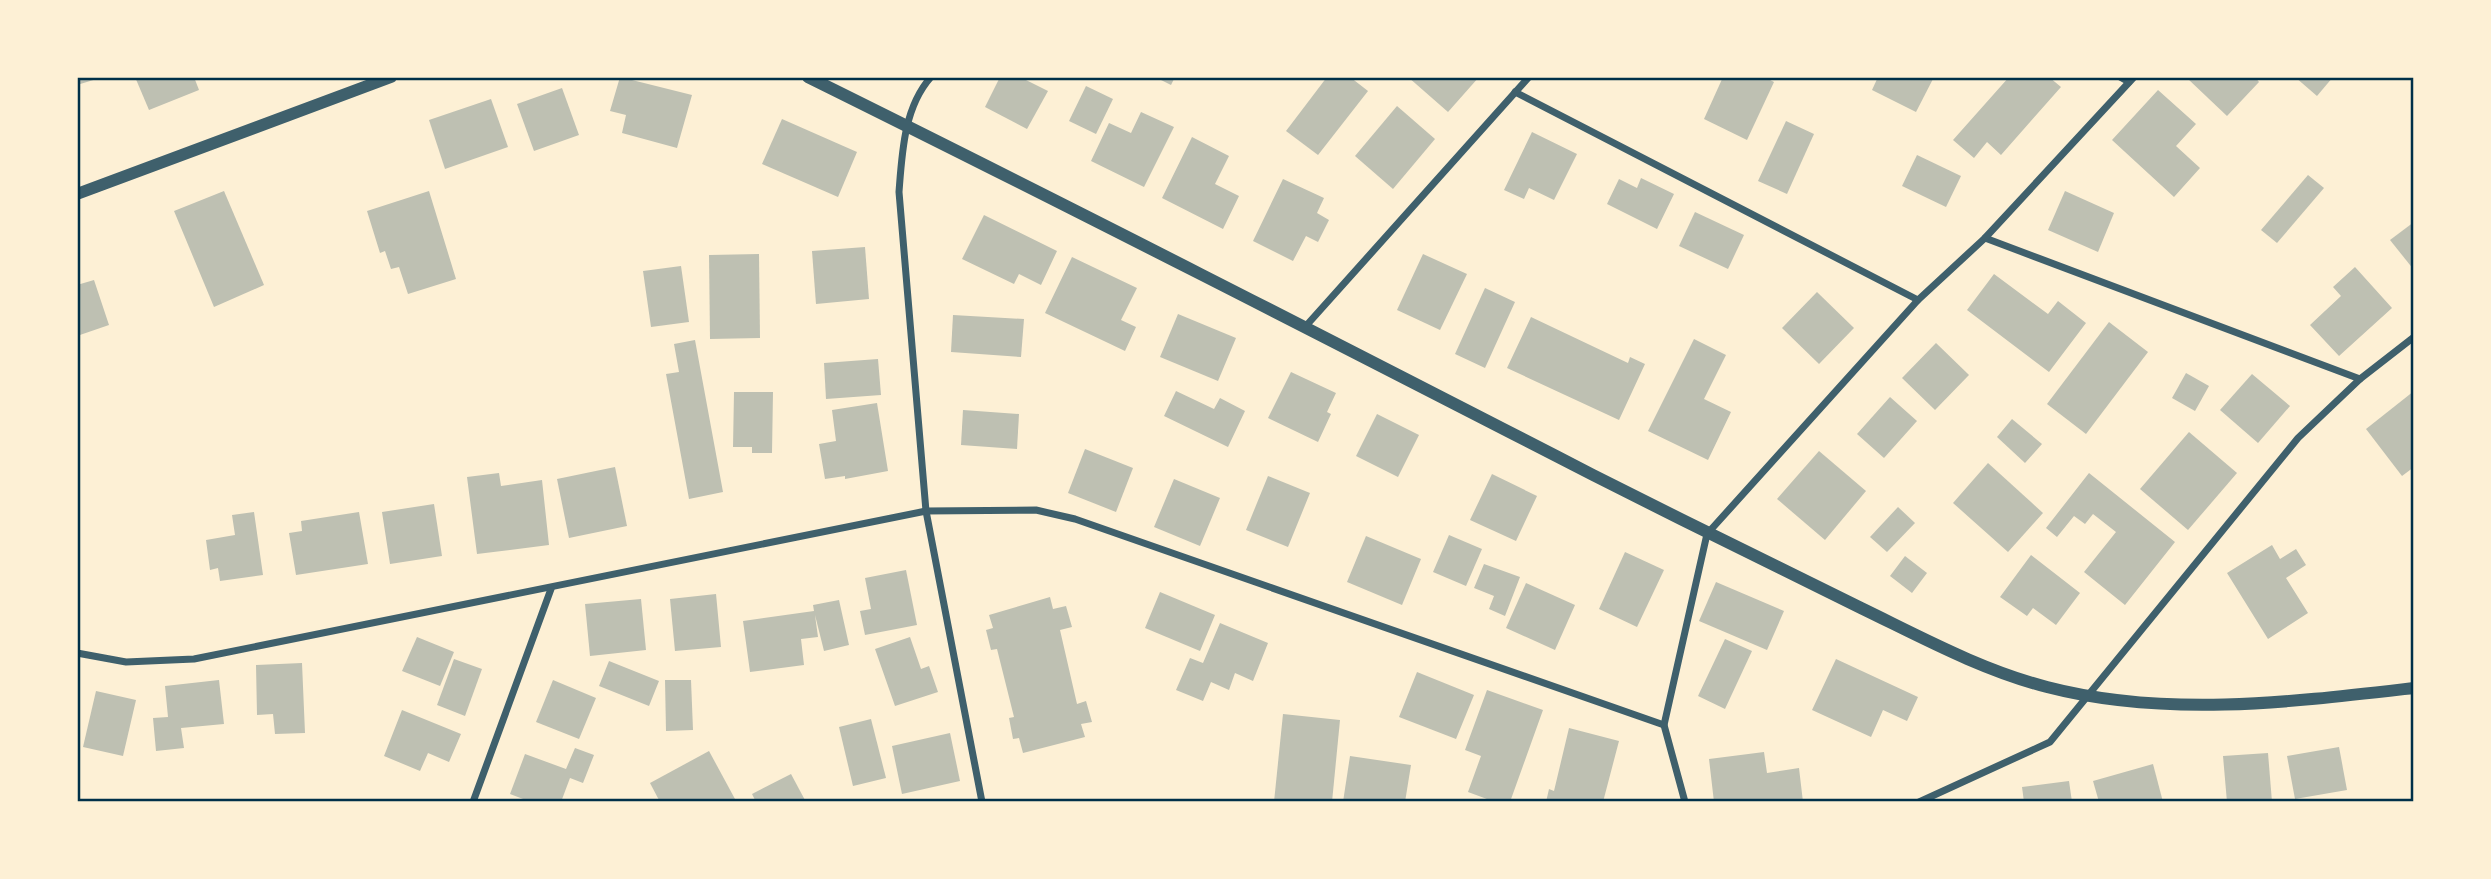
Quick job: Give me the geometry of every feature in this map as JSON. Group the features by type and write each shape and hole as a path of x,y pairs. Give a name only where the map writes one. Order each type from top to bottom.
{"street":[{"path":"77,194 391,77"},
{"path":"808,77 1306,327 1707,534 1969,660 2046,687 2145,702 2204,705 2414,688"},
{"path":"931,77 920,89 908,126 899,192 926,511 982,802"},
{"path":"1306,327 1529,77"},
{"path":"2120,77 2132,79"},
{"path":"1685,802 1664,725 1707,534 1918,300 1985,238 2132,79"},
{"path":"1515,92 1918,300"},
{"path":"1985,238 2360,379"},
{"path":"1919,802 2050,742 2298,438 2360,379 2414,337"},
{"path":"77,653 126,662 194,659 551,589 926,511 1036,510 1074,519 1664,725"},
{"path":"473,802 551,589"}],"building":[{"path":"77,77 99,77 100,78 77,85"},
{"path":"135,77 194,77 199,90 149,110"},
{"path":"620,77 692,95 677,148 622,133 626,115 610,111"},
{"path":"1000,77 1020,77 1048,91 1027,129 985,107"},
{"path":"1155,77 1175,77 1171,85"},
{"path":"1327,77 1350,77 1368,91 1318,155 1286,131"},
{"path":"1408,77 1479,77 1448,112"},
{"path":"1723,77 1764,77 1774,82 1747,140 1704,119"},
{"path":"1878,77 1934,77 1916,112 1872,90"},
{"path":"2009,77 2049,77 2061,87 2001,155 1987,142 1974,158 1953,140"},
{"path":"2255,77 2259,82 2227,116 2188,79"},
{"path":"2295,77 2333,77 2317,96"},
{"path":"1086,86 1113,99 1096,134 1069,121"},
{"path":"562,88 579,135 534,151 517,104"},
{"path":"2158,90 2196,124 2176,146 2200,168 2174,197 2112,140"},
{"path":"491,99 508,147 445,169 429,120"},
{"path":"1397,106 1435,139 1393,189 1355,156"},
{"path":"1141,112 1174,127 1144,187 1091,161 1109,123 1131,133"},
{"path":"782,119 857,152 838,197 762,164"},
{"path":"1786,121 1814,134 1787,194 1758,181"},
{"path":"1532,132 1577,154 1554,200 1529,188 1524,199 1504,190"},
{"path":"1192,137 1229,156 1215,184 1239,196 1223,229 1162,198"},
{"path":"1917,155 1961,176 1946,207 1902,186"},
{"path":"2308,175 2324,188 2277,243 2261,230"},
{"path":"1641,178 1674,194 1657,229 1607,204 1619,179 1637,188"},
{"path":"1283,179 1324,198 1317,213 1329,220 1318,242 1306,236 1293,261 1253,241"},
{"path":"224,191 264,285 214,307 174,211"},
{"path":"429,191 456,279 408,294 399,267 391,269 385,251 380,253 367,211"},
{"path":"2065,191 2114,213 2098,252 2048,230"},
{"path":"1695,212 1744,235 1728,269 1679,246"},
{"path":"984,215 1057,251 1041,285 1019,274 1014,284 962,259"},
{"path":"2414,222 2414,270 2390,240"},
{"path":"865,247 869,299 816,304 812,251"},
{"path":"759,254 760,338 710,339 709,255"},
{"path":"1423,254 1467,274 1440,330 1397,310"},
{"path":"1072,257 1137,288 1121,320 1136,327 1125,351 1045,313"},
{"path":"681,266 689,322 651,327 643,271"},
{"path":"2355,267 2392,308 2339,356 2310,325 2341,296 2333,287"},
{"path":"1994,274 2048,314 2058,301 2086,323 2049,372 1967,310"},
{"path":"94,280 109,325 77,336 77,285"},
{"path":"1485,288 1515,302 1485,368 1455,354"},
{"path":"1817,292 1854,328 1819,364 1782,328"},
{"path":"1178,314 1236,338 1218,381 1160,357"},
{"path":"953,315 1024,319 1021,357 951,352"},
{"path":"1531,317 1628,363 1630,357 1645,364 1619,420 1507,368"},
{"path":"2109,322 2148,352 2086,434 2047,404"},
{"path":"1694,339 1726,355 1704,399 1731,412 1708,460 1648,431"},
{"path":"695,340 723,492 689,499 666,374 679,372 674,344"},
{"path":"1936,343 1969,375 1935,410 1902,378"},
{"path":"878,359 881,395 826,399 824,363"},
{"path":"1291,372 1336,393 1327,412 1331,414 1318,442 1268,418"},
{"path":"2186,373 2209,386 2195,411 2172,398"},
{"path":"2252,374 2290,406 2258,443 2220,410"},
{"path":"1176,391 1214,409 1220,398 1245,411 1228,447 1164,416"},
{"path":"2414,391 2414,467 2402,476 2366,429"},
{"path":"734,392 773,392 772,453 752,453 752,447 733,447"},
{"path":"1890,397 1917,421 1884,458 1857,434"},
{"path":"877,403 888,471 845,479 845,476 825,479 819,444 836,441 832,410"},
{"path":"963,410 1019,414 1017,449 961,445"},
{"path":"1377,414 1419,435 1398,477 1356,456"},
{"path":"2012,419 2042,444 2025,463 1997,437"},
{"path":"2189,432 2237,473 2188,530 2140,489"},
{"path":"1085,449 1133,468 1116,512 1068,493"},
{"path":"1819,451 1866,491 1825,540 1777,499"},
{"path":"1988,463 2043,513 2008,552 1953,503"},
{"path":"615,467 627,526 569,538 557,479"},
{"path":"499,473 501,486 542,480 549,545 477,554 467,477"},
{"path":"2089,473 2175,542 2125,605 2084,572 2116,532 2093,514 2085,524 2074,516 2057,537 2046,528"},
{"path":"1492,474 1537,496 1516,541 1470,520"},
{"path":"1268,476 1310,493 1288,547 1246,530"},
{"path":"1174,479 1220,498 1200,546 1154,527"},
{"path":"434,504 442,556 390,564 382,512"},
{"path":"1898,507 1915,523 1887,552 1870,537"},
{"path":"254,512 263,575 220,581 218,568 210,570 206,540 235,535 232,515"},
{"path":"359,512 368,564 296,575 289,533 302,531 301,521"},
{"path":"1449,535 1482,549 1466,586 1433,572"},
{"path":"1366,536 1421,559 1402,605 1347,582"},
{"path":"2272,545 2280,559 2296,549 2306,565 2286,578 2308,613 2268,639 2227,573"},
{"path":"1625,552 1664,570 1637,627 1599,609"},
{"path":"2031,555 2080,593 2056,625 2033,608 2027,616 2000,597"},
{"path":"1905,556 1927,573 1912,593 1890,576"},
{"path":"1484,564 1520,577 1505,616 1489,609 1494,596 1474,588"},
{"path":"906,570 917,625 865,635 860,611 871,609 865,578"},
{"path":"1716,582 1784,611 1767,650 1699,621"},
{"path":"1526,583 1575,605 1555,650 1506,628"},
{"path":"1160,592 1215,615 1200,651 1145,628"},
{"path":"716,594 721,647 675,651 670,599"},
{"path":"1050,597 1053,609 1066,606 1072,627 1060,630 1077,704 1086,701 1092,722 1081,724 1085,737 1023,753 1019,738 1013,739 1009,718 1014,717 997,649 991,650 986,630 993,628 989,615"},
{"path":"641,599 646,650 590,656 585,604"},
{"path":"839,600 849,645 824,651 815,615 818,637 801,639 804,665 750,672 743,621 814,611 813,605"},
{"path":"1220,623 1268,643 1253,681 1235,673 1229,690 1211,682 1203,701 1176,690 1190,658 1203,663"},
{"path":"417,637 454,652 440,686 402,671"},
{"path":"910,637 921,669 929,666 938,692 895,706 875,649"},
{"path":"1725,639 1752,651 1725,709 1698,696"},
{"path":"454,659 482,669 465,716 437,705"},
{"path":"1836,659 1918,697 1907,721 1883,710 1871,737 1812,710"},
{"path":"609,661 659,681 649,706 599,686"},
{"path":"302,663 305,733 275,734 273,714 257,715 256,665"},
{"path":"1417,672 1474,695 1456,739 1399,717"},
{"path":"219,680 224,724 181,728 184,748 156,751 153,718 168,717 165,686"},
{"path":"553,680 596,698 579,739 536,722"},
{"path":"665,680 691,680 693,730 666,731"},
{"path":"1487,690 1543,710 1510,802 1495,802 1468,792 1481,756 1465,750"},
{"path":"96,691 136,700 123,756 83,747"},
{"path":"402,710 461,734 449,762 428,753 420,771 384,756"},
{"path":"1283,714 1340,720 1332,802 1274,802"},
{"path":"871,719 886,778 853,786 839,727"},
{"path":"1569,728 1619,741 1603,802 1546,802 1549,789 1554,791"},
{"path":"950,733 960,781 902,794 892,746"},
{"path":"2339,747 2347,790 2295,799 2287,756"},
{"path":"575,748 594,755 583,783 570,778 561,802 531,802 510,794 525,754 566,769"},
{"path":"709,751 735,799 730,802 660,802 650,783"},
{"path":"1764,752 1767,773 1799,768 1803,802 1747,802 1746,799 1714,802 1709,759"},
{"path":"2268,753 2272,802 2227,802 2223,756"},
{"path":"1350,756 1411,765 1405,802 1343,802"},
{"path":"2153,764 2163,802 2099,802 2093,781"},
{"path":"791,774 806,802 756,802 752,794"},
{"path":"2069,781 2072,802 2024,802 2022,787"}]}
